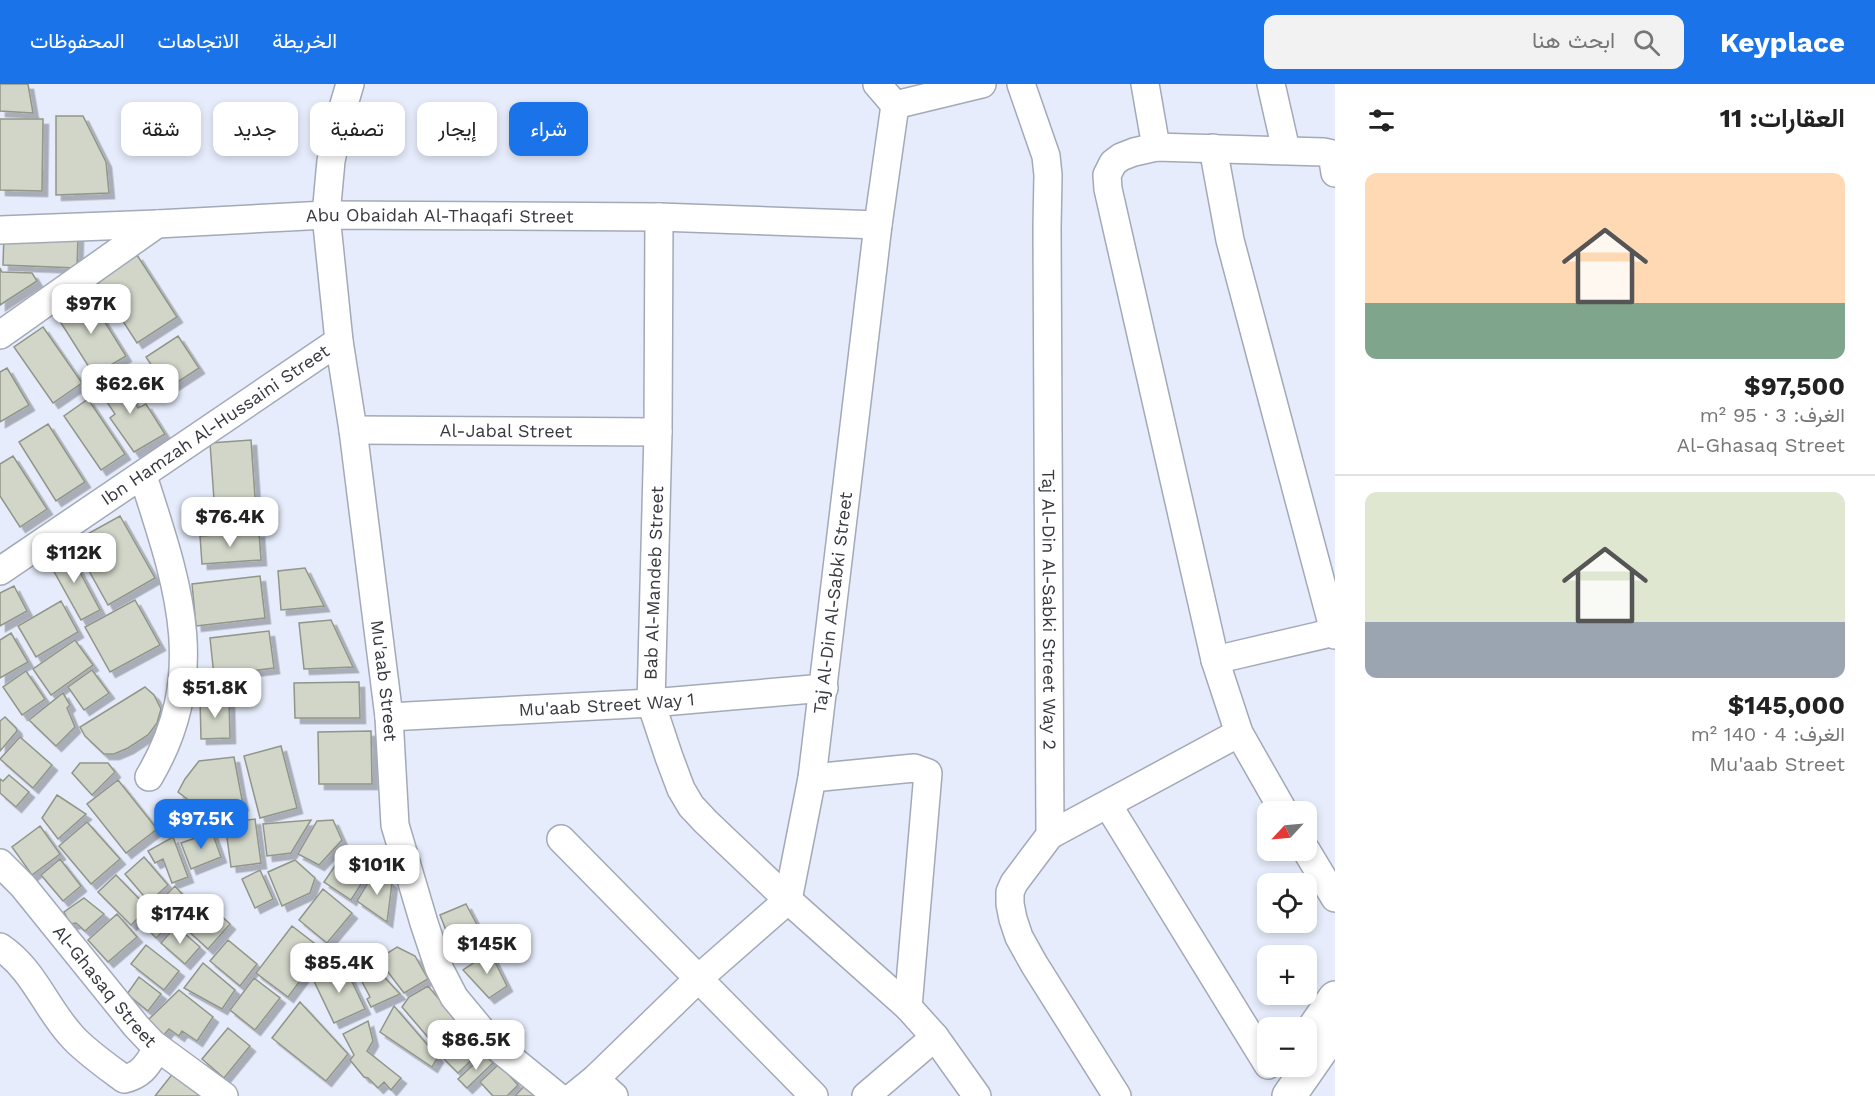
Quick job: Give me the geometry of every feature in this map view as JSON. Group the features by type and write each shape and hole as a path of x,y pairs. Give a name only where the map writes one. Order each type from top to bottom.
{"street":[{"name":"Mu'aab Street","path":"350,84 331,161 327,215 339,341 353,430 389,717 395,825 409,878 439,968 454,997 486,1036 557,1096"},
{"path":"877,84 895,105 982,84"},
{"name":"Taj Al-Din Al-Sabki Street Way 2","path":"1021,84 1044,147 1048,175 1050,835"},
{"path":"1145,84 1156,147"},
{"path":"1271,84 1286,150"},
{"name":"Taj Al-Din Al-Sabki Street","path":"788,900 812,778 878,225 895,105"},
{"path":"1278,801 1239,733 1215,660 1108,189 1107,176 1113,163 1127,155 1156,147 1286,150 1334,160"},
{"path":"1213,148 1230,240 1335,633 1215,660"},
{"name":"Abu Obaidah Al-Thaqafi Street","path":"0,230 327,215 659,217 878,225"},
{"name":"Bab Al-Mandeb Street","path":"659,217 658,432 651,703 681,789 691,806 706,822 788,900 908,1007 935,1037 977,1096"},
{"path":"0,335 157,224"},
{"name":"Ibn Hamzah Al-Hussaini Street","path":"0,571 339,341"},
{"name":"Al-Jabal Street","path":"353,430 658,432"},
{"path":"143,476 167,549 180,608 185,663 172,731 149,777"},
{"name":"Mu'aab Street Way 1","path":"389,717 651,703 824,688"},
{"path":"1117,1096 1019,937 1013,919 1010,892 1014,883 1050,835 1239,733"},
{"path":"812,778 914,768 928,773 908,1007"},
{"path":"1108,805 1276,1078 1335,1030"},
{"path":"561,839 814,1096"},
{"path":"1313,861 1335,898"},
{"name":"Al-Ghasaq Street","path":"0,863 23,886 135,1026 158,1048 224,1096"},
{"path":"574,1096 605,1087 699,978 788,900"},
{"path":"0,947 11,954 35,983 70,1035 124,1079 141,1072 158,1048"},
{"path":"1317,1024 1335,998"},
{"path":"866,1096 935,1037"}],"building":[{"path":"0,84 28,84 33,113 0,111"},
{"path":"56,116 83,116 106,162 109,193 56,195"},
{"path":"0,119 43,119 42,191 0,190"},
{"path":"4,233 78,236 77,268 3,265"},
{"path":"137,255 177,317 137,343 97,281"},
{"path":"0,268 2,272 32,273 37,281 0,305"},
{"path":"88,295 126,356 94,375 56,315"},
{"path":"43,327 82,383 53,403 14,347"},
{"path":"178,336 199,368 167,389 146,357"},
{"path":"7,368 29,405 0,422 0,372"},
{"path":"117,373 138,408 146,404 165,434 134,452 110,418 115,414 97,387"},
{"path":"88,399 125,454 101,470 64,416"},
{"path":"48,424 85,482 56,501 19,442"},
{"path":"251,440 256,512 215,514 210,443"},
{"path":"13,456 47,509 20,527 0,496 0,464"},
{"path":"120,516 155,578 108,605 73,542"},
{"path":"259,532 261,560 202,564 200,536"},
{"path":"67,548 100,610 81,620 47,559"},
{"path":"305,568 324,606 281,610 278,571"},
{"path":"260,576 265,618 196,626 192,584"},
{"path":"14,586 27,611 0,626 0,593"},
{"path":"135,600 160,645 110,672 85,627"},
{"path":"61,601 78,632 36,657 18,626"},
{"path":"331,620 353,667 304,669 299,623"},
{"path":"269,631 274,668 214,676 210,638"},
{"path":"11,633 28,662 0,678 0,640"},
{"path":"75,640 93,665 51,695 33,669"},
{"path":"92,670 109,693 84,710 68,687"},
{"path":"26,671 45,699 22,715 3,687"},
{"path":"359,682 360,718 295,718 294,683"},
{"path":"145,687 154,695 161,709 157,723 148,735 128,748 114,754 104,754 85,736 80,727"},
{"path":"63,693 70,705 67,708 75,727 56,746 29,720"},
{"path":"200,700 229,700 230,738 201,739"},
{"path":"5,717 17,731 0,751 0,721"},
{"path":"371,731 372,784 319,784 318,732"},
{"path":"20,737 52,765 33,788 0,759"},
{"path":"281,746 297,808 260,818 244,756"},
{"path":"234,757 243,805 203,811 178,792 199,761"},
{"path":"80,763 108,763 115,772 92,795 72,773"},
{"path":"9,775 29,792 16,807 0,793 0,779 3,781"},
{"path":"118,780 157,829 126,853 87,804"},
{"path":"57,795 86,814 58,839 42,818"},
{"path":"255,819 261,863 231,867 225,823"},
{"path":"311,820 291,853 267,856 263,824"},
{"path":"333,820 342,840 319,865 298,854 317,821"},
{"path":"87,822 120,859 91,884 59,846"},
{"path":"40,826 60,854 32,875 12,847"},
{"path":"212,832 221,857 191,869 181,843"},
{"path":"173,837 188,877 172,883 163,859 155,863 148,851"},
{"path":"347,848 373,865 351,900 324,882"},
{"path":"144,857 168,885 149,902 125,874"},
{"path":"60,859 81,886 63,901 41,875"},
{"path":"295,860 315,878 310,893 282,906 268,872"},
{"path":"260,870 273,899 255,908 242,879"},
{"path":"375,871 392,883 387,922 357,901"},
{"path":"116,875 148,908 131,925 98,892"},
{"path":"175,886 191,904 156,938 140,921"},
{"path":"323,889 352,913 327,943 299,920"},
{"path":"84,898 104,914 85,931 76,923 70,924 64,912"},
{"path":"204,900 230,924 208,949 182,925"},
{"path":"466,904 486,942 456,956 440,915"},
{"path":"117,914 137,937 108,962 88,940"},
{"path":"176,926 200,947 185,964 161,943"},
{"path":"292,926 323,950 288,997 256,973"},
{"path":"228,940 257,964 240,986 210,961"},
{"path":"146,945 179,971 164,990 131,964"},
{"path":"397,947 415,956 428,979 404,993 378,959"},
{"path":"490,952 507,986 489,998 463,970"},
{"path":"203,963 235,990 222,1009 184,988"},
{"path":"344,965 365,1009 334,1023 313,979"},
{"path":"373,965 400,994 371,1007 367,999 370,997 358,974"},
{"path":"139,977 161,994 148,1011 127,994"},
{"path":"254,978 280,998 255,1030 230,1010"},
{"path":"428,986 455,1018 438,1049 402,1007 409,997"},
{"path":"179,990 213,1017 197,1041 182,1031 179,1036 169,1029 163,1036 148,1020"},
{"path":"300,1002 348,1054 326,1081 272,1038"},
{"path":"394,1006 438,1057 432,1067 380,1032"},
{"path":"368,1021 373,1041 367,1051 401,1078 391,1090 384,1082 378,1088 364,1077 350,1060 354,1055 343,1034"},
{"path":"228,1028 250,1046 224,1078 202,1059"},
{"path":"466,1033 482,1050 458,1073 441,1056"},
{"path":"485,1054 493,1063 467,1088 458,1079"},
{"path":"499,1064 518,1085 507,1096 493,1096 480,1082"},
{"path":"174,1072 203,1096 155,1096"},
{"path":"528,1082 543,1096 515,1096"}]}
